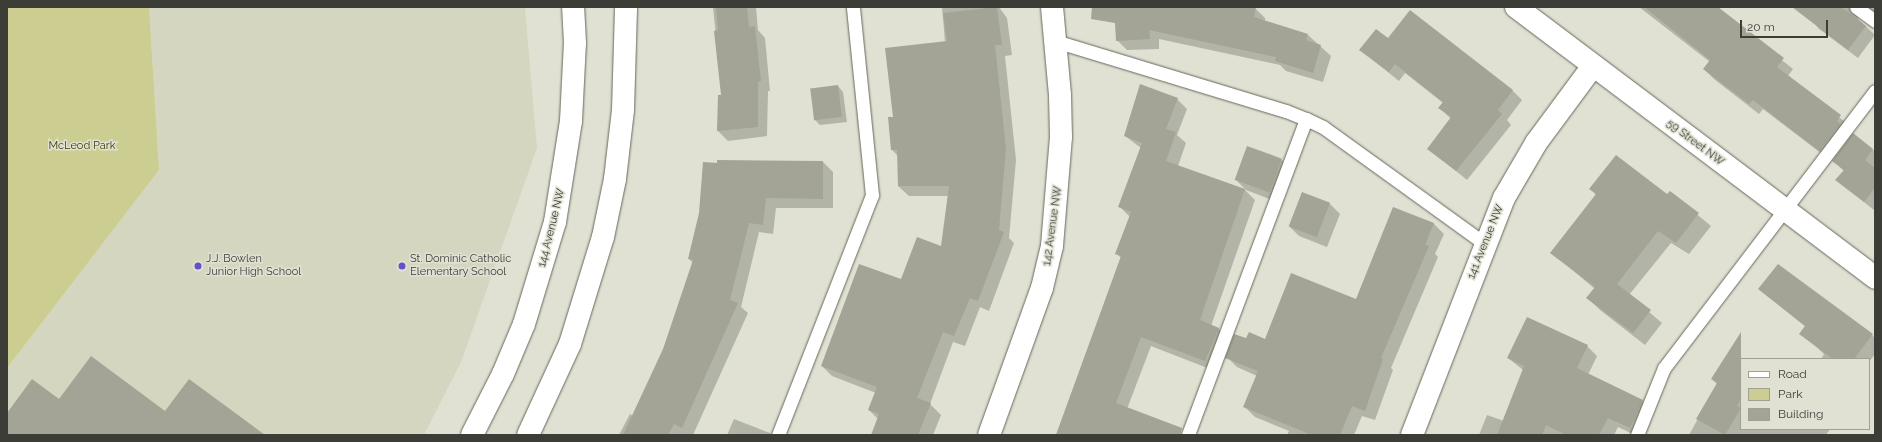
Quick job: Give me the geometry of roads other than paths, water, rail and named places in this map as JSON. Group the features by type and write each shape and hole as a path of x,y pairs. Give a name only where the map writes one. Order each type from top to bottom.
{"street":[{"name":"144 Avenue NW","path":"472,435 503,374 524,324 555,222 571,121 575,43 573,7"},
{"path":"528,435 570,344 604,237 615,179 623,110 626,7"},
{"name":"142 Avenue NW","path":"989,435 1042,288 1052,246 1061,137 1052,7"},
{"name":"59 Street NW","path":"1516,7 1875,278"},
{"name":"141 Avenue NW","path":"1412,435 1484,243 1519,170 1593,66"}],"lane":[{"path":"778,435 872,195 853,7"},
{"path":"1856,7 1875,21"},
{"path":"1055,41 1286,110 1323,127 1484,243"},
{"path":"1637,435 1664,368 1875,91"},
{"path":"1188,435 1306,119"}],"place":[{"name":"J.J. Bowlen Junior High School","path":"198,266"},
{"name":"St. Dominic Catholic Elementary School","path":"402,266"}],"park label":[{"name":"McLeod Park","path":"82,146"}]}
